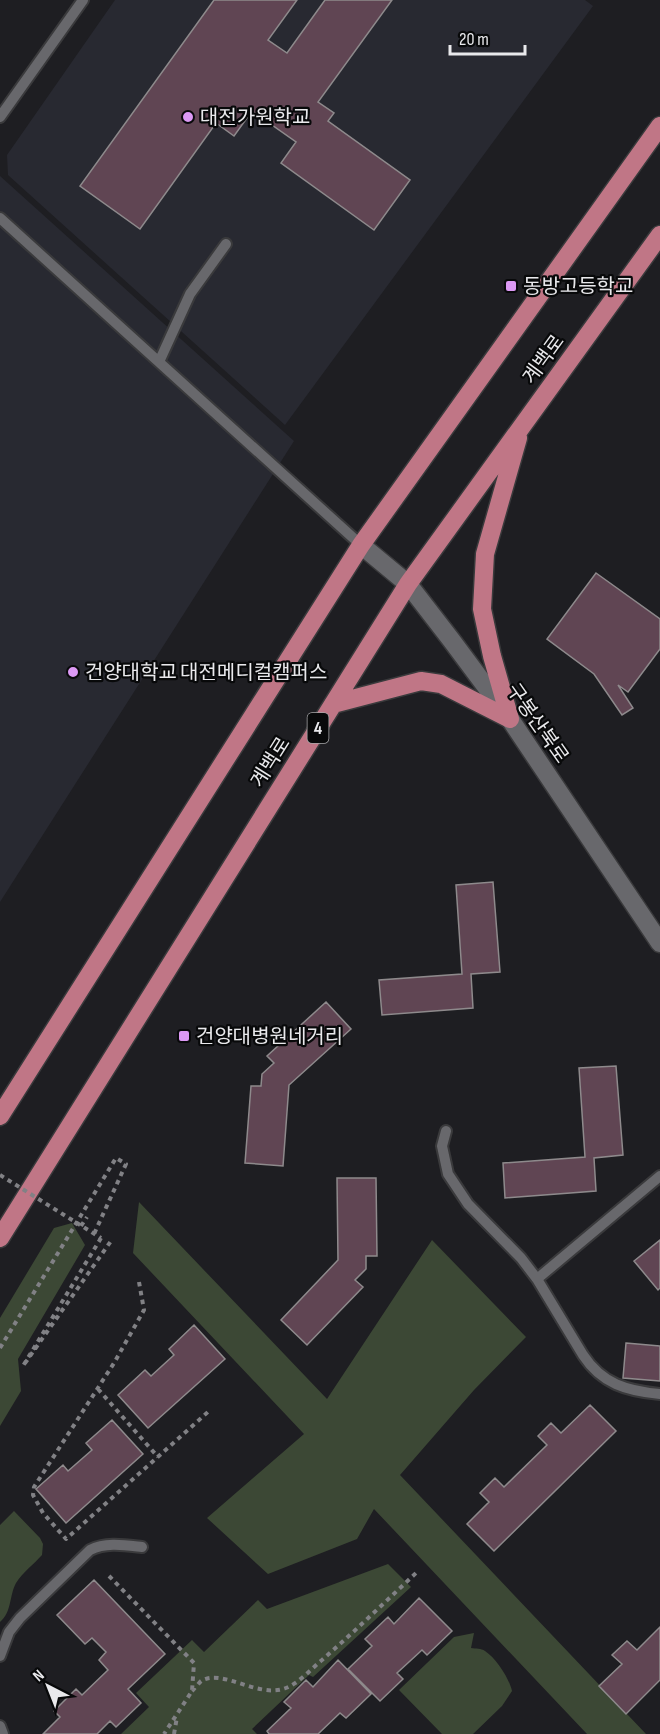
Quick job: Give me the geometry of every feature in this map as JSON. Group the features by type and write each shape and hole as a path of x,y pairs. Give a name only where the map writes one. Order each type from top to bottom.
{"main road":[{"name":"계백로","path":"0,1116 361,544 660,126"},
{"name":"계백로","path":"0,1238 408,584 660,235"},
{"path":"510,719 492,656 482,609 485,554 503,498 521,428"},
{"name":"구봉산북로","path":"361,544 408,584 510,719 660,943"},
{"path":"333,704 421,681 441,684 510,719"}],"lane":[{"path":"0,117 83,0"},
{"path":"0,218 361,544"},
{"path":"159,362 190,294 226,244"},
{"path":"446,1131 442,1146 448,1174 468,1204 521,1258 537,1279 590,1366 599,1375 620,1386 660,1394"},
{"path":"537,1279 660,1176"},
{"path":"0,1656 9,1632 20,1618 90,1550 105,1545 142,1547"},
{"path":"0,1726 3,1734"}],"path":[{"path":"0,1348 116,1158 126,1164 94,1233"},
{"path":"0,1175 100,1238 22,1366 111,1241"},
{"path":"81,1226 87,1217"},
{"path":"139,1282 144,1310 98,1389 34,1486 33,1495 43,1513 66,1539 209,1411"},
{"path":"98,1389 158,1457"},
{"path":"164,1734 200,1682 211,1678 228,1680 263,1691 286,1688 346,1639 416,1573"},
{"path":"109,1576 194,1663 192,1691"},
{"path":"174,1734 178,1714"}],"shaded area":[{"path":"115,0 585,0 593,6 285,425 8,175 7,155"},
{"name":"건양대학교 대전메디컬캠퍼스","path":"0,176 294,441 0,902"}],"green space":[{"path":"139,1202 327,1399 432,1240 526,1337 474,1390 400,1475 646,1734 587,1734 374,1509 357,1539 268,1574 207,1518 304,1434 133,1253"},
{"path":"72,1223 85,1245 18,1359 21,1391 0,1426 0,1318 54,1228"},
{"path":"14,1511 40,1538 43,1544 42,1555 16,1583 7,1614 0,1622 0,1525"},
{"path":"388,1564 411,1587 313,1677 309,1675 252,1729 257,1734 121,1734 149,1707 136,1693 192,1640 204,1652 258,1600 267,1609"},
{"path":"474,1633 471,1648 483,1650 498,1663 512,1691 502,1706 473,1734 442,1734 399,1690 454,1637"}],"building":[{"name":"대전가원학교","path":"214,0 297,0 268,40 287,53 325,0 392,0 318,102 334,113 328,121 410,180 374,230 281,163 296,142 252,111 234,136 216,123 140,229 80,186"},
{"path":"596,573 660,619 660,649 628,692 618,685 633,708 622,715 594,674 547,639"},
{"path":"493,882 500,972 471,974 473,1008 382,1015 379,980 462,974 456,885"},
{"path":"326,1002 351,1029 289,1085 283,1166 245,1163 251,1086 261,1086 262,1074 274,1063 267,1056"},
{"path":"616,1066 623,1155 594,1158 596,1191 505,1198 503,1163 585,1157 579,1068"},
{"path":"337,1178 376,1178 377,1256 366,1256 366,1269 355,1280 363,1287 307,1345 281,1320 338,1260"},
{"path":"660,1240 660,1288 658,1290 634,1261"},
{"path":"194,1325 225,1359 148,1428 118,1395 145,1370 151,1376 174,1355 169,1349"},
{"path":"626,1343 660,1346 660,1381 623,1378"},
{"path":"590,1405 616,1431 494,1551 467,1524 489,1502 480,1493 495,1478 504,1487 547,1445 538,1436 551,1423 561,1433"},
{"path":"112,1420 143,1454 66,1523 36,1489 63,1465 68,1471 92,1450 86,1443"},
{"path":"94,1580 165,1654 128,1689 141,1703 116,1727 110,1721 97,1734 43,1734 60,1717 54,1711 76,1689 82,1695 108,1670 99,1660 106,1652 92,1638 85,1644 57,1615"},
{"path":"419,1598 452,1631 427,1655 422,1650 397,1673 403,1679 380,1701 348,1669 372,1646 365,1639 388,1617 394,1624"},
{"path":"660,1627 660,1680 626,1714 599,1686 622,1664 612,1655 627,1641 637,1650"},
{"path":"338,1660 371,1694 346,1718 340,1713 318,1734 269,1734 267,1731 291,1708 284,1702 306,1680 313,1687"}],"place":[{"name":"대전가원학교","path":"188,117"},
{"name":"동방고등학교","path":"511,286"},
{"name":"건양대학교 대전메디컬캠퍼스","path":"73,672"},
{"name":"건양대병원네거리","path":"184,1036"}]}
